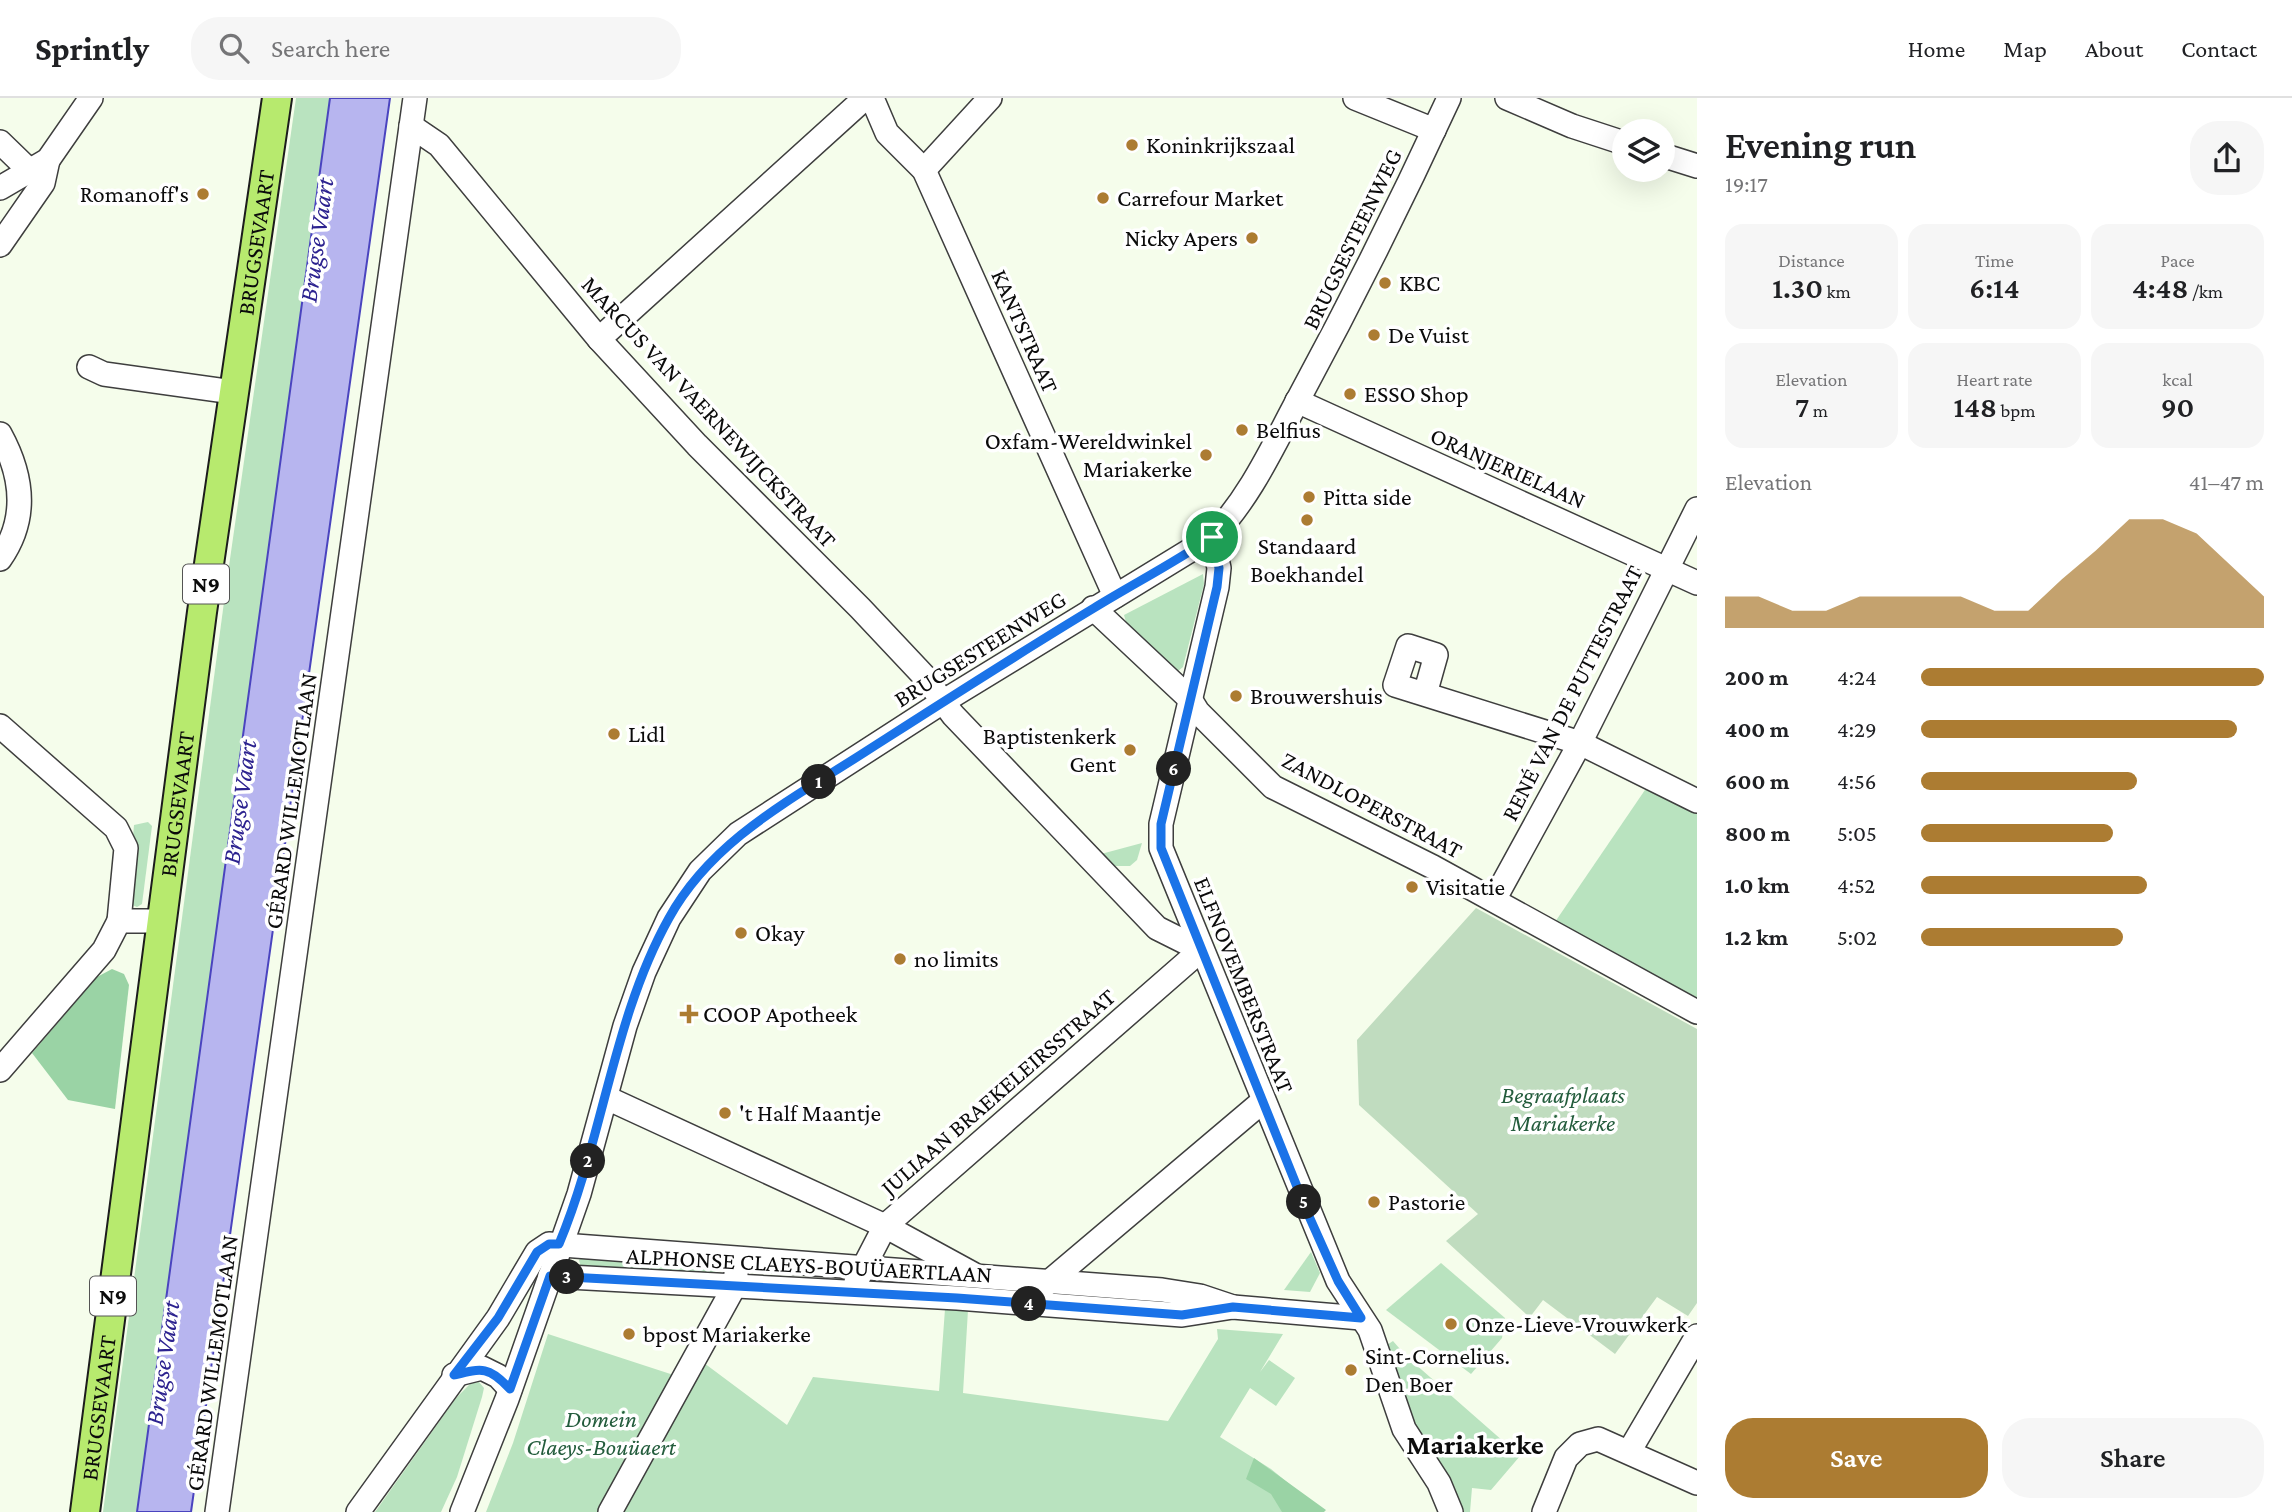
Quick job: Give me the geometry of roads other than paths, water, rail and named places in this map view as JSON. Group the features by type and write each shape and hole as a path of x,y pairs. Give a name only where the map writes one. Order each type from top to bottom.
{"main road":[{"name":"BRUGSEVAART","path":"85,1512 233,392 277,98"}],"street":[{"path":"0,188 39,166 91,98"},
{"name":"GÉRARD WILLEMOTLAAN","path":"217,1512 415,98"},
{"path":"598,339 865,98"},
{"name":"KANTSTRAAT","path":"872,98 876,115 887,133 924,170 1115,596"},
{"path":"924,170 990,98"},
{"path":"1355,98 1434,130"},
{"name":"BRUGSESTEENWEG","path":"463,1512 579,1194 625,1026 668,918 700,872 740,833 944,701 1212,537 1235,513 1259,477 1297,401 1348,311 1449,98"},
{"path":"1507,98 1572,126 1612,139"},
{"name":"MARCUS VAN VAERNEWIJCKSTRAAT","path":"411,126 439,145 598,339 698,445 860,608 1157,928 1201,950"},
{"path":"0,142 39,166 43,183 0,245"},
{"path":"1675,159 1697,166"},
{"path":"89,367 104,374 233,392"},
{"name":"ORANJERIELAAN","path":"1297,401 1667,567 1697,583"},
{"path":"0,434 18,475 18,508 14,538 0,559"},
{"name":"RENÉ VAN DE PUTTESTRAAT","path":"1494,900 1580,743 1697,509"},
{"name":"ELFNOVEMBERSTRAAT","path":"1212,537 1219,568 1217,587 1161,824 1161,848 1338,1281 1376,1343 1404,1429 1438,1483 1451,1512"},
{"name":"ZANDLOPERSTRAAT","path":"1093,608 1190,699 1198,712 1273,787 1494,900 1697,1012"},
{"path":"1425,694 1580,743 1697,801"},
{"path":"0,726 116,828 126,848 118,921 104,950 0,1070"},
{"path":"118,921 162,921"},
{"name":"JULIAAN BRAEKELEIRSSTRAAT","path":"853,1292 860,1269 884,1226 1201,950"},
{"path":"607,1098 884,1226 981,1279"},
{"path":"1026,1304 1263,1101"},
{"path":"358,1512 454,1375 498,1318 537,1252 549,1244 559,1244"},
{"name":"ALPHONSE CLAEYS-BOUÜAERTLAAN","path":"559,1244 981,1279 1162,1290 1200,1296 1233,1307 1361,1318"},
{"path":"610,1512 734,1287 737,1259"},
{"name":"ALPHONSE CLAEYS-BOUÜAERTLAAN","path":"550,1276 853,1292 1182,1315 1233,1307"},
{"path":"498,1318 512,1317 531,1325"},
{"path":"1630,1450 1697,1336"},
{"path":"454,1375 482,1368 498,1376 510,1389"},
{"path":"1544,1512 1561,1459 1580,1444 1598,1439 1630,1450 1697,1483"}],"water":[{"name":"Brugse Vaart","path":"330,98 390,98 191,1512 137,1512"}],"place":[{"name":"Koninkrijkszaal","path":"1132,145"},
{"name":"Romanoff's","path":"203,194"},
{"name":"Carrefour Market","path":"1103,198"},
{"name":"Nicky Apers","path":"1252,238"},
{"name":"KBC","path":"1385,283"},
{"name":"De Vuist","path":"1374,335"},
{"name":"ESSO Shop","path":"1350,394"},
{"name":"Belfius","path":"1242,430"},
{"name":"Oxfam-Wereldwinkel Mariakerke","path":"1206,455"},
{"name":"Pitta side","path":"1309,497"},
{"name":"Standaard Boekhandel","path":"1307,520"},
{"name":"Brouwershuis","path":"1236,696"},
{"name":"Lidl","path":"614,734"},
{"name":"Baptistenkerk Gent","path":"1130,750"},
{"name":"Visitatie","path":"1412,887"},
{"name":"Okay","path":"741,933"},
{"name":"no limits","path":"900,959"},
{"name":"COOP Apotheek","path":"689,1014"},
{"name":"'t Half Maantje","path":"725,1113"},
{"name":"Pastorie","path":"1374,1202"},
{"name":"Onze-Lieve-Vrouwkerk","path":"1451,1324"},
{"name":"bpost Mariakerke","path":"629,1334"},
{"name":"Sint-Cornelius. Den Boer","path":"1351,1370"}],"district":[{"name":"Mariakerke","path":"1475,1444"}],"park label":[{"name":"Begraafplaats Mariakerke","path":"1563,1109"},
{"name":"Domein Claeys-Bouüaert","path":"601,1433"}]}
